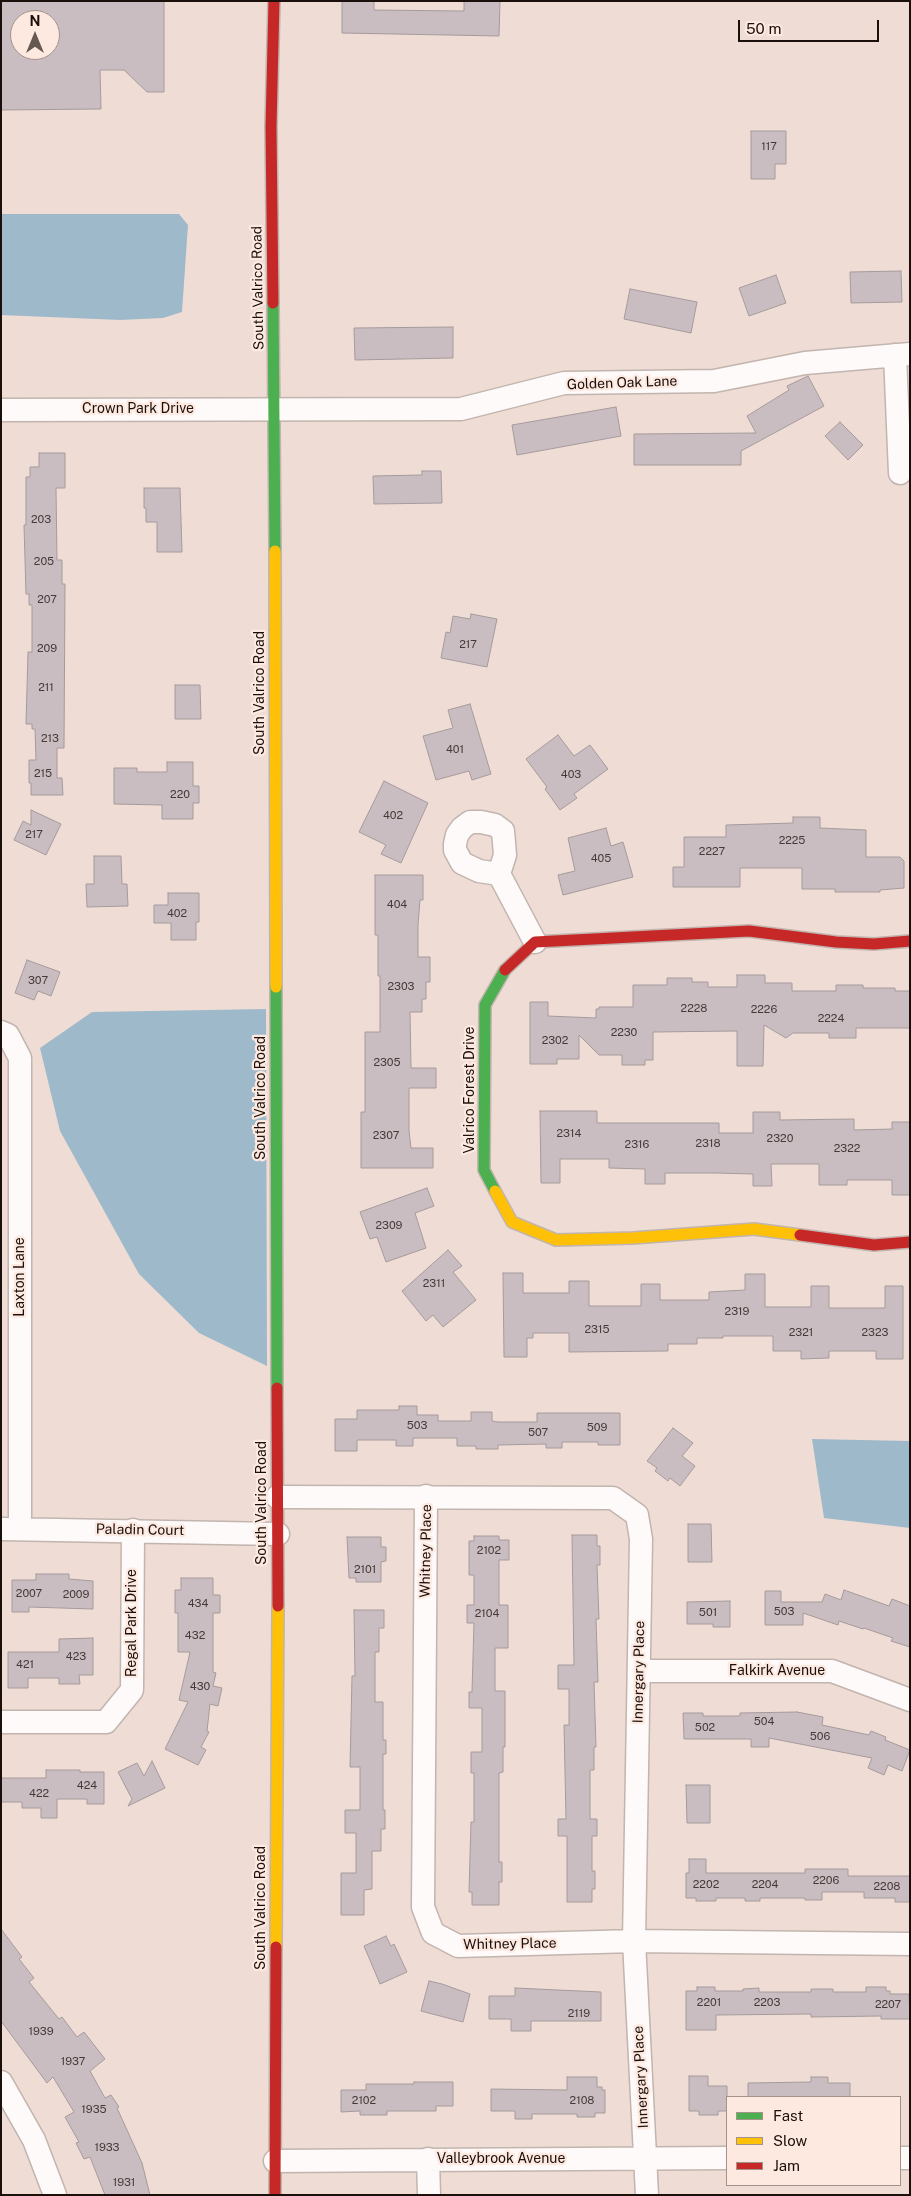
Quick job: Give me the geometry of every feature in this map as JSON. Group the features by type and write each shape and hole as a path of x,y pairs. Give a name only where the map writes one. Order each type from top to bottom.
{"street":[{"name":"South Valrico Road","path":"274,1 271,127 274,408 278,1534 275,2195"},
{"name":"Golden Oak Lane","path":"274,408 461,409 564,383 714,380 805,363 902,354"},
{"path":"900,473 902,354"},
{"name":"Crown Park Drive","path":"1,410 274,408"},
{"path":"499,874 535,942 749,932 836,942 874,944 910,941"},
{"name":"Valrico Forest Drive","path":"535,942 503,972 485,1006 484,1170 512,1222 556,1240 633,1238 754,1229 874,1245 910,1242"},
{"name":"Laxton Lane","path":"1,1032 8,1035 20,1058 10,1529"},
{"name":"Whitney Place","path":"426,1496 422,1907 433,1933 458,1946 634,1941 910,1944"},
{"name":"Innergary Place","path":"277,1497 613,1498 637,1515 641,1539 634,1941 648,2195"},
{"name":"Paladin Court","path":"10,1529 278,1534"},
{"name":"Regal Park Drive","path":"1,1722 106,1722 132,1690 133,1530"},
{"name":"Falkirk Avenue","path":"639,1671 832,1671 910,1700"},
{"path":"1,2082 34,2140 55,2195"},
{"name":"Valleybrook Avenue","path":"275,2161 726,2158"},
{"path":"428,2159 429,2195"}],"water":[{"path":"1,214 179,214 188,225 182,312 163,318 120,320 1,315"},
{"path":"266,1009 267,1366 199,1333 139,1274 60,1131 40,1048 92,1012"},
{"path":"812,1439 910,1441 910,1528 824,1518"}],"building":[{"path":"1,1 164,1 164,92 147,92 124,70 100,70 101,109 1,110"},
{"path":"342,1 374,1 374,10 464,11 464,1 500,1 499,36 342,33"},
{"path":"751,131 786,131 786,164 775,164 775,179 751,179"},
{"path":"901,271 902,302 851,303 850,272"},
{"path":"776,275 786,303 749,316 739,288"},
{"path":"630,289 697,302 691,333 624,319"},
{"path":"453,327 453,358 355,360 354,328"},
{"path":"808,376 824,406 741,451 741,465 634,465 634,434 756,433 747,416 789,390 787,386"},
{"path":"616,407 621,436 517,455 512,425"},
{"path":"840,422 863,445 848,460 825,436"},
{"path":"39,453 65,453 65,488 56,488 57,560 62,560 62,584 65,584 64,748 57,748 57,778 62,778 63,795 31,795 31,783 29,783 29,760 36,760 35,729 32,729 32,724 26,724 28,652 32,652 32,605 29,605 29,594 26,594 24,525 26,525 26,477 30,477 30,467 39,467"},
{"path":"422,471 441,471 442,503 374,504 373,476 422,475"},
{"path":"144,488 180,488 182,552 157,552 157,522 146,522"},
{"path":"471,614 497,619 487,667 441,658 446,632 450,633 453,616 470,619"},
{"path":"175,685 200,685 201,719 175,719"},
{"path":"470,704 491,774 472,780 469,771 436,780 423,736 453,728 448,710"},
{"path":"558,735 574,756 590,745 608,769 574,794 577,798 560,810 545,789 547,787 526,759"},
{"path":"167,762 193,762 193,786 199,786 199,803 193,803 193,819 162,819 162,805 114,804 114,768 137,768 137,772 167,772"},
{"path":"384,781 428,803 401,863 381,854 386,845 359,832"},
{"path":"31,810 61,824 46,855 14,840 23,821 31,825"},
{"path":"793,817 820,817 820,828 866,830 866,857 900,857 904,861 904,888 880,890 880,892 835,892 835,889 802,889 802,868 740,868 740,887 673,887 673,867 684,867 684,837 726,837 726,825 793,823"},
{"path":"606,828 611,846 623,842 633,877 563,895 558,875 575,871 568,838"},
{"path":"94,856 121,856 122,884 127,884 128,906 87,907 86,884 94,884"},
{"path":"375,875 423,875 423,900 420,900 418,925 418,957 430,957 430,982 426,982 426,999 422,999 422,1012 410,1012 411,1068 436,1068 436,1088 409,1088 409,1131 411,1148 433,1148 433,1168 361,1168 361,1112 365,1112 365,1032 380,1032 378,935 375,935"},
{"path":"168,893 199,893 199,922 196,922 196,940 171,940 171,923 154,923 154,905 168,905"},
{"path":"27,960 60,972 51,996 38,991 34,1000 15,993"},
{"path":"737,975 765,975 765,983 792,983 792,991 836,991 836,985 863,985 863,988 895,988 895,991 910,991 910,1028 856,1028 856,1038 829,1038 829,1033 793,1033 786,1038 764,1025 763,1066 737,1066 737,1031 653,1032 653,1060 645,1060 645,1065 622,1065 622,1055 599,1055 579,1035 579,1059 557,1059 557,1064 530,1064 530,1002 548,1002 548,1016 596,1018 596,1009 599,1009 599,1007 633,1007 633,985 667,985 667,978 692,978 692,982 708,982 708,987 737,987"},
{"path":"540,1111 597,1111 597,1123 719,1123 719,1133 753,1133 753,1112 780,1112 780,1120 854,1119 854,1130 892,1129 892,1122 910,1122 910,1195 892,1195 892,1180 847,1180 847,1185 819,1185 819,1164 771,1164 772,1186 753,1186 753,1174 716,1173 665,1173 665,1184 645,1184 645,1169 609,1168 609,1159 560,1159 560,1183 541,1183"},
{"path":"427,1188 434,1206 415,1213 426,1248 386,1262 377,1237 370,1239 360,1212"},
{"path":"448,1250 462,1266 453,1272 476,1300 443,1327 433,1315 426,1321 402,1291"},
{"path":"503,1273 523,1273 523,1293 569,1293 569,1281 589,1281 589,1306 641,1306 641,1284 660,1284 660,1300 709,1300 709,1292 745,1290 745,1274 765,1274 765,1307 811,1307 811,1286 829,1286 829,1308 885,1308 885,1286 903,1286 903,1359 876,1359 876,1351 829,1351 829,1358 801,1359 801,1351 773,1351 773,1336 697,1338 697,1344 668,1344 668,1351 569,1352 569,1333 533,1333 533,1338 527,1338 527,1357 504,1357"},
{"path":"399,1406 417,1406 417,1415 438,1415 438,1421 471,1421 471,1412 492,1412 492,1421 498,1422 537,1422 537,1413 620,1413 620,1445 598,1445 598,1442 562,1442 562,1448 546,1448 546,1444 498,1445 498,1449 476,1449 476,1446 457,1446 457,1438 413,1438 413,1446 396,1446 396,1440 357,1440 357,1451 335,1451 335,1419 357,1419 357,1410 399,1410"},
{"path":"673,1428 693,1443 682,1456 695,1466 680,1486 670,1478 668,1481 655,1471 657,1468 647,1461"},
{"path":"688,1524 711,1524 712,1562 688,1562"},
{"path":"572,1535 597,1535 597,1546 600,1546 600,1565 597,1565 599,1619 596,1619 598,1682 594,1682 596,1747 594,1747 594,1770 590,1770 590,1819 597,1819 597,1836 592,1836 592,1871 595,1871 595,1889 592,1889 592,1902 567,1902 567,1836 558,1836 558,1819 566,1819 564,1725 569,1725 569,1689 558,1689 558,1665 574,1665"},
{"path":"474,1536 499,1536 499,1540 509,1540 509,1560 499,1560 499,1605 508,1605 508,1648 495,1648 495,1691 505,1691 505,1747 503,1747 503,1772 499,1773 499,1862 502,1862 502,1882 499,1882 499,1905 472,1905 472,1892 469,1892 471,1822 474,1822 474,1773 471,1773 471,1752 482,1752 482,1708 469,1708 469,1692 472,1692 474,1623 467,1623 467,1605 474,1605 474,1575 469,1575 469,1541 474,1541"},
{"path":"347,1537 381,1537 381,1547 386,1547 386,1561 381,1562 381,1582 356,1582 356,1578 349,1578"},
{"path":"36,1574 69,1574 69,1579 93,1581 93,1609 29,1607 29,1612 12,1612 12,1580 36,1580"},
{"path":"181,1578 213,1578 213,1595 220,1595 220,1613 213,1613 213,1672 216,1673 213,1686 222,1688 218,1706 210,1704 207,1731 209,1732 201,1747 206,1750 198,1765 165,1749 188,1702 179,1700 190,1652 178,1652 178,1613 175,1613 175,1590 181,1590"},
{"path":"844,1590 889,1606 892,1599 910,1606 910,1647 891,1641 893,1638 864,1628 839,1621 838,1625 803,1613 803,1625 765,1625 765,1591 781,1591 781,1602 822,1602 825,1594 841,1600"},
{"path":"730,1601 730,1627 713,1627 713,1624 687,1624 687,1602"},
{"path":"354,1610 384,1610 384,1628 379,1628 379,1652 375,1652 375,1702 383,1702 383,1740 386,1740 386,1754 383,1754 385,1829 381,1829 381,1851 372,1851 372,1889 364,1890 364,1915 341,1915 341,1873 356,1873 356,1833 345,1833 345,1810 360,1810 360,1767 350,1767 352,1676 355,1676"},
{"path":"93,1638 93,1675 79,1675 80,1684 59,1684 59,1678 28,1678 28,1688 8,1688 8,1652 59,1652 59,1639"},
{"path":"797,1712 823,1717 822,1725 869,1735 871,1731 886,1737 885,1740 910,1750 902,1771 888,1765 884,1775 868,1768 872,1758 769,1738 769,1747 751,1747 751,1739 684,1739 683,1713 703,1713 703,1716 740,1716 740,1713"},
{"path":"152,1761 165,1788 128,1806 132,1799 118,1772 137,1763 144,1776"},
{"path":"46,1770 104,1772 104,1804 87,1804 87,1799 57,1799 57,1818 41,1818 41,1808 22,1808 22,1802 1,1802 1,1778 46,1778"},
{"path":"686,1785 710,1785 710,1823 687,1823"},
{"path":"689,1859 706,1859 706,1873 805,1873 805,1869 848,1869 848,1876 910,1876 910,1902 895,1902 895,1898 864,1898 864,1892 822,1892 822,1900 760,1898 760,1901 745,1901 745,1898 716,1898 716,1901 696,1901 696,1898 686,1898 686,1873 689,1873"},
{"path":"1,1929 22,1957 19,1959 34,1978 29,1982 59,2019 62,2017 77,2037 84,2032 105,2059 90,2071 105,2098 111,2095 119,2107 117,2108 142,2163 150,2195 105,2195 90,2157 84,2159 76,2143 79,2142 65,2117 74,2112 53,2077 47,2083 1,2021"},
{"path":"386,1936 391,1946 394,1944 407,1972 380,1984 364,1946"},
{"path":"429,1981 470,1994 463,2022 421,2011"},
{"path":"697,1987 715,1987 715,1991 743,1991 743,1989 759,1988 759,1992 811,1992 811,1989 833,1989 833,1992 866,1992 866,1987 886,1987 886,1991 890,1991 890,1994 909,1994 910,2019 881,2019 881,2016 811,2017 811,2014 716,2015 716,2030 686,2030 686,1991 697,1991"},
{"path":"515,1988 601,1992 601,2021 531,2021 531,2031 511,2031 511,2019 489,2019 489,1996 515,1996"},
{"path":"689,2076 708,2076 708,2086 727,2086 726,2111 718,2111 718,2115 699,2115 699,2111 689,2111"},
{"path":"567,2077 597,2077 597,2087 602,2087 602,2090 605,2090 605,2113 595,2113 595,2117 577,2117 577,2114 532,2114 532,2119 515,2119 515,2111 491,2111 491,2089 567,2090"},
{"path":"811,2077 828,2077 828,2083 850,2083 850,2096 748,2096 748,2083 811,2082"},
{"path":"414,2082 453,2082 453,2106 436,2106 436,2111 387,2111 387,2115 360,2115 360,2111 341,2112 341,2090 366,2090 366,2084 414,2084"}],"traffic: fast":[{"path":"273,303 275,551"},
{"path":"495,1191 484,1170 485,1005 505,970"},
{"path":"276,987 277,1388"}],"traffic: slow":[{"path":"275,551 276,987"},
{"path":"495,1191 512,1222 556,1240 633,1238 754,1229 800,1235"},
{"path":"276,1947 278,1606"}],"traffic: jam":[{"path":"273,303 271,127 274,1"},
{"path":"505,970 535,942 749,931 836,942 874,944 910,941"},
{"path":"800,1235 874,1245 910,1242"},
{"path":"277,1388 278,1606"},
{"path":"275,2195 276,1947"}]}
